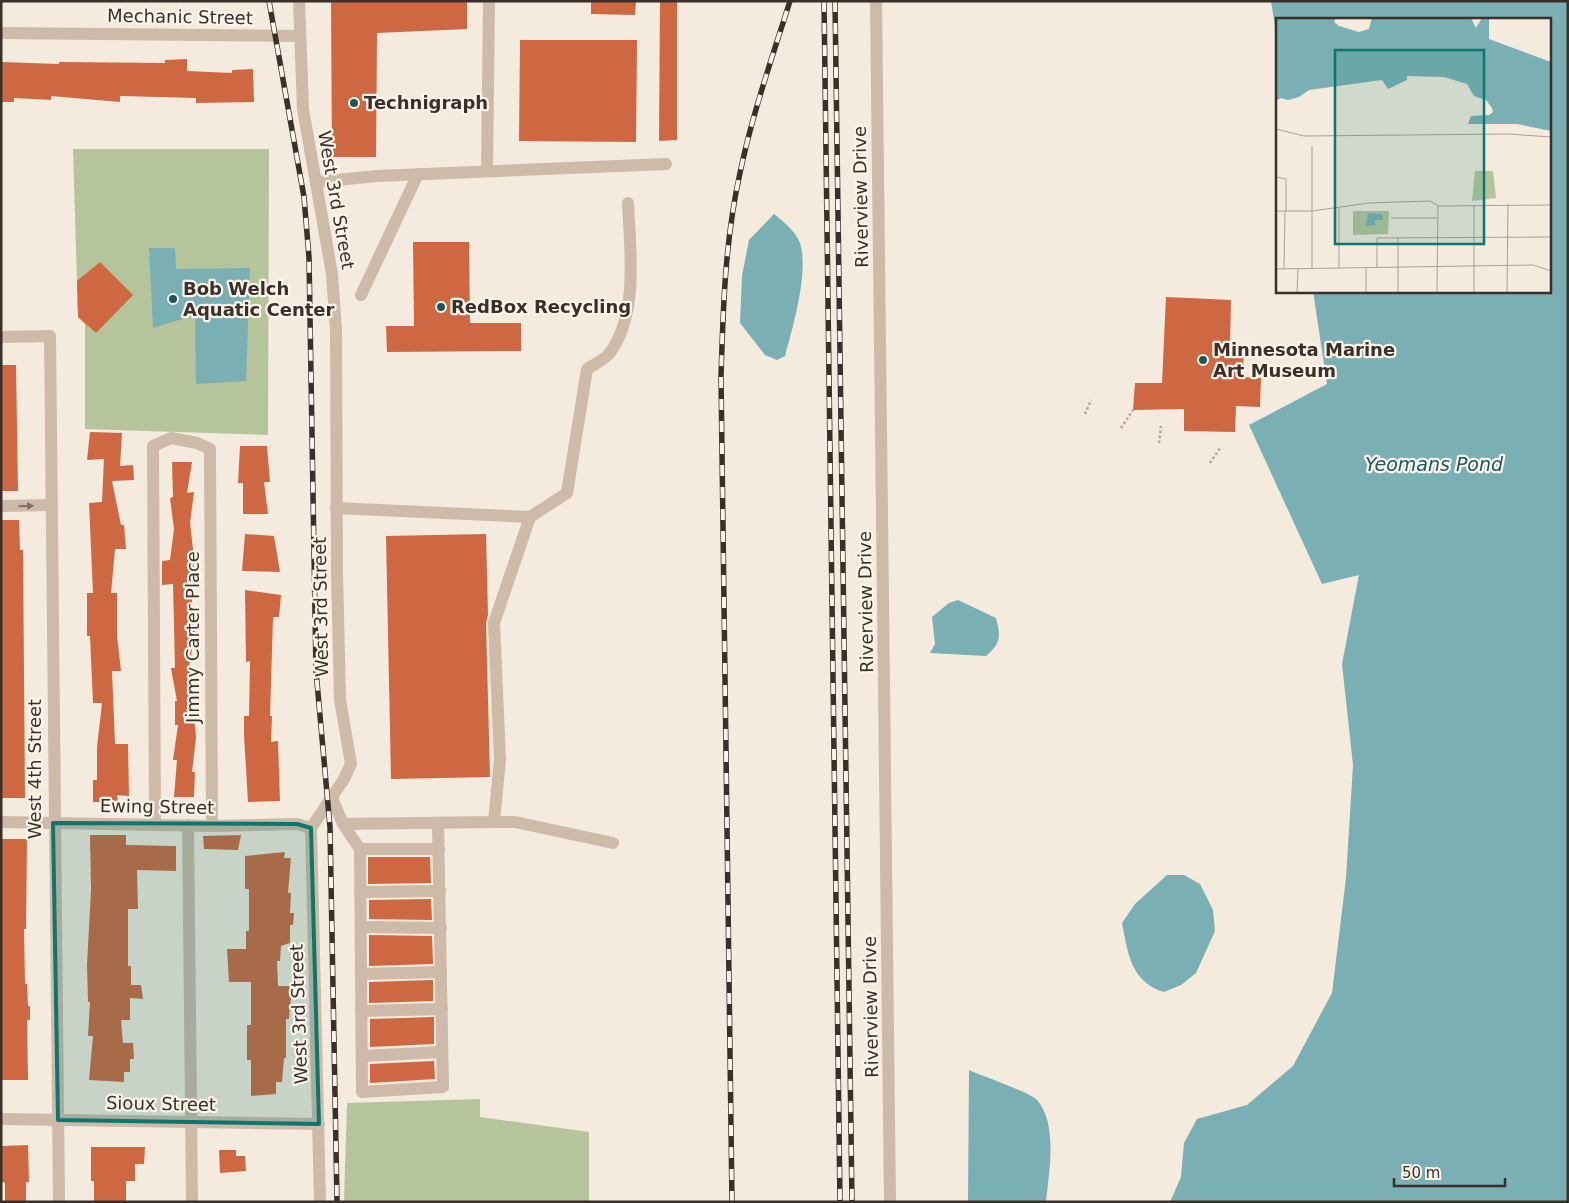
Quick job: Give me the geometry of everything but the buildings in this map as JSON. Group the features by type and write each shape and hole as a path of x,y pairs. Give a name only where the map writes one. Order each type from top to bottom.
{"street":[{"name":"West 3rd Street","path":"299,1 303,108 332,274 335,322 340,699 351,764 332,798 311,828 320,1202"},
{"path":"487,170 489,1"},
{"name":"Riverview Drive","path":"876,1 890,1202"},
{"name":"Mechanic Street","path":"1,33 299,36"},
{"path":"316,182 487,170 666,164"},
{"path":"361,295 418,174"},
{"path":"336,508 530,517 567,493 587,369 609,355 626,322 631,273 628,203"},
{"name":"West 4th Street","path":"1,337 50,336 53,823 59,1202"},
{"name":"Jimmy Carter Place","path":"155,824 152,446 171,438 197,442 210,449 212,826"},
{"path":"1,506 50,506"},
{"path":"494,822 500,760 494,623 530,517"},
{"path":"332,798 343,824 360,849 362,1092 443,1087 438,824"},
{"name":"Ewing Street","path":"1,822 212,826 298,824 311,828"},
{"path":"343,824 515,822 613,843"},
{"path":"188,825 192,1202"},
{"path":"360,849 439,848"},
{"path":"360,892 440,891"},
{"path":"360,927 441,928"},
{"path":"361,974 441,972"},
{"path":"361,1011 442,1008"},
{"path":"362,1056 442,1052"},
{"name":"Sioux Street","path":"1,1119 319,1124"}],"path":[{"path":"1085,414 1091,400"},
{"path":"1121,428 1133,410"},
{"path":"1159,443 1161,426"},
{"path":"1210,463 1220,448"}],"highlighted area":[{"path":"53,823 297,824 311,828 319,1124 58,1120"}],"green space":[{"name":"Bob Welch Aquatic Center","path":"73,149 269,149 268,435 85,429 85,324 78,317"},
{"path":"480,1099 480,1117 589,1132 589,1202 344,1202 347,1103"}],"water":[{"name":"Yeomans Pond","path":"1271,1 1568,1 1568,1202 1170,1202 1181,1177 1184,1143 1197,1119 1247,1105 1293,1066 1332,993 1346,878 1353,765 1342,664 1359,575 1322,584 1249,425 1327,384 1313,292 1552,292 1552,18 1276,18 1276,33"},
{"path":"774,214 796,235 800,243 803,269 799,300 785,356 777,360 765,355 740,323 742,276 749,240"},
{"path":"149,248 175,248 176,269 250,268 246,381 196,384 195,315 153,328"},
{"path":"958,600 996,618 999,630 997,643 986,656 930,653 935,644 932,617 949,603"},
{"path":"1167,875 1184,875 1200,884 1213,910 1215,931 1196,973 1181,985 1164,992 1144,981 1138,974 1129,956 1122,923 1135,904"},
{"path":"969,1070 1032,1097 1037,1100 1044,1110 1050,1135 1050,1163 1046,1202 968,1202"}],"railway":[{"path":"269,1 304,197 309,257 316,671 330,827 337,1202"},
{"path":"732,1202 721,377 724,300 731,224 740,173 756,108 790,1"},
{"path":"824,1 840,1202"},
{"path":"835,1 852,1202"}],"place":[{"name":"Technigraph","path":"354,103"},
{"name":"Bob Welch Aquatic Center","path":"173,299"},
{"name":"RedBox Recycling","path":"441,307"},
{"name":"Minnesota Marine Art Museum","path":"1203,360"}]}
